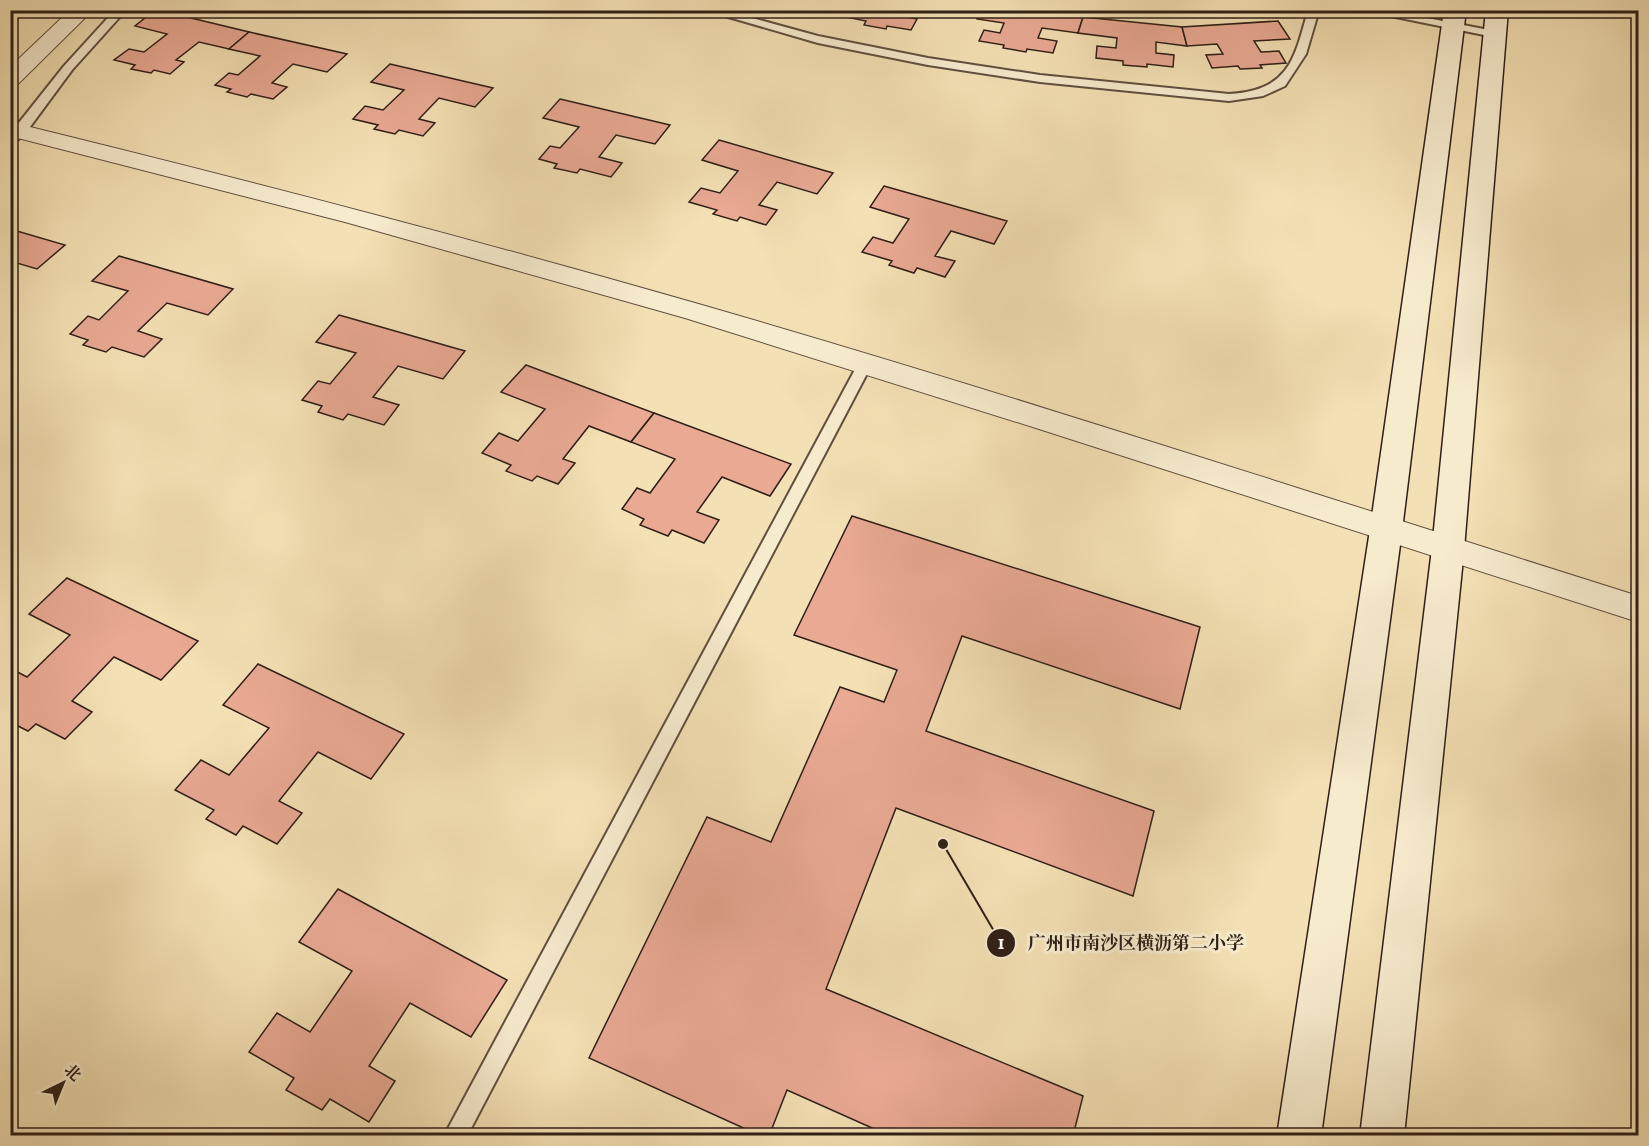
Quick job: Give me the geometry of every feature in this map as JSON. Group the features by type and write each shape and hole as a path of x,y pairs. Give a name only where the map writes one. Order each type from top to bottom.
{"street":[{"path":"10,79 83,10"},
{"path":"1299,1136 1386,530 1454,19"},
{"path":"1382,1136 1448,549 1496,22"},
{"path":"14,134 298,201 495,255 865,364 1638,609"}],"lane":[{"path":"14,134 68,68 121,10"},
{"path":"709,10 842,44 965,68 1095,85 1230,97 1255,95 1275,88 1288,77 1307,38 1314,10"},
{"path":"1366,10 1496,22"},
{"path":"455,1136 865,364"}],"building":[{"path":"155,10 249,32 229,49 199,42 176,60 184,62 170,74 154,70 151,73 131,69 135,65 114,60 129,49 144,52 167,34 135,26"},
{"path":"845,10 905,10 902,16 917,19 911,30 887,26 886,29 864,25 866,21 841,16"},
{"path":"980,10 1038,10 1083,17 1078,33 1042,28 1038,38 1057,41 1053,53 1027,49 1026,52 1003,48 1004,45 979,41 984,30 1000,33 1004,23 977,19"},
{"path":"1083,17 1182,27 1187,46 1156,42 1156,53 1174,55 1173,67 1147,64 1147,67 1123,65 1123,61 1096,58 1097,46 1116,48 1117,38 1078,33"},
{"path":"1278,21 1290,39 1254,41 1261,52 1279,51 1286,63 1260,65 1262,68 1240,69 1238,66 1212,68 1206,55 1223,54 1217,44 1187,46 1182,27"},
{"path":"249,32 347,54 327,72 293,64 272,83 287,87 273,99 251,94 247,97 227,92 231,89 215,85 229,73 238,75 260,56 229,49"},
{"path":"390,64 493,88 475,107 439,98 419,119 435,123 423,136 399,130 395,134 374,129 378,125 353,119 365,106 383,110 404,90 371,82"},
{"path":"560,99 670,125 655,144 616,135 599,157 622,163 611,177 580,169 577,173 554,168 557,164 539,159 550,146 560,148 579,127 543,118"},
{"path":"719,140 833,173 817,194 777,182 759,205 777,210 766,225 740,217 737,221 713,214 717,210 689,202 701,188 720,193 738,171 702,160"},
{"path":"884,186 1007,221 994,244 951,231 935,256 955,261 945,277 917,268 914,273 889,265 892,261 862,252 873,237 893,243 909,219 870,207"},
{"path":"10,229 65,245 37,269 10,261"},
{"path":"119,256 233,289 208,315 167,303 138,331 162,339 144,357 112,347 106,352 83,345 88,340 70,334 88,316 99,320 128,291 92,281"},
{"path":"339,315 465,351 443,379 398,366 373,397 399,405 384,425 348,414 343,420 318,412 322,406 302,400 318,381 330,384 356,353 316,342"},
{"path":"526,365 654,413 631,442 589,426 563,459 575,463 558,484 537,476 532,481 506,471 511,465 482,453 499,433 518,441 545,409 501,392"},
{"path":"654,413 791,464 770,496 722,477 697,512 719,520 704,543 672,530 668,536 640,525 644,519 622,509 637,488 650,493 675,459 631,442"},
{"path":"852,516 1200,627 1180,709 962,636 926,731 1154,811 1133,896 896,808 826,989 1083,1096 1073,1136 890,1136 787,1090 769,1136 761,1136 589,1058 707,817 771,842 840,687 884,702 897,670 794,635"},
{"path":"67,578 198,641 161,680 114,657 72,701 92,712 65,739 36,724 28,731 10,722 10,668 27,677 70,635 29,614"},
{"path":"258,664 404,734 371,779 318,752 279,801 302,813 277,844 243,826 236,835 206,819 214,810 175,790 201,760 229,775 269,728 223,705"},
{"path":"338,889 507,980 471,1037 410,1003 369,1066 395,1081 369,1122 330,1099 322,1110 286,1090 294,1078 249,1052 277,1013 310,1032 352,971 299,942"}],"place":[{"name":"广州市南沙区横沥第二小学","path":"943,844"}]}
